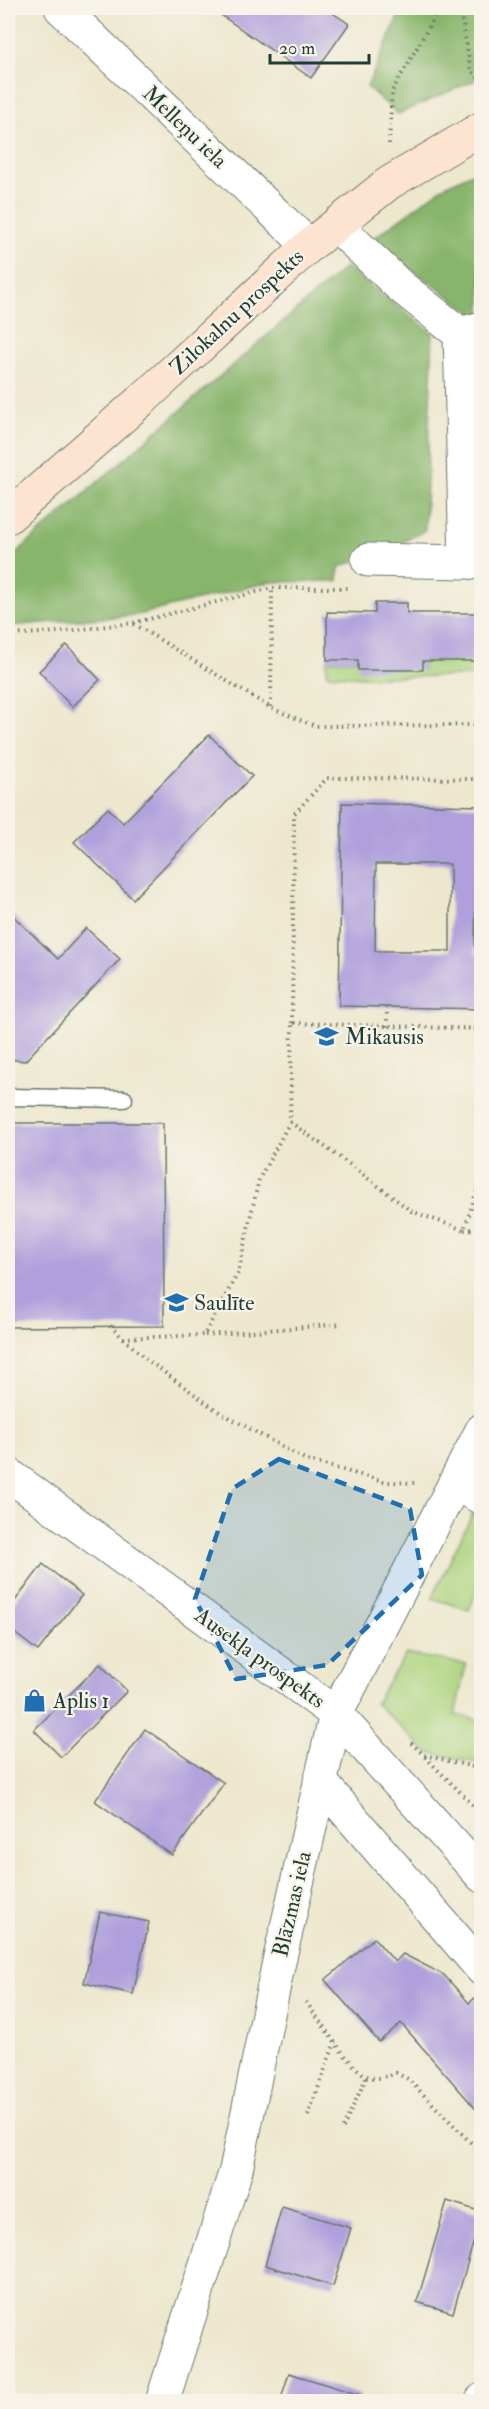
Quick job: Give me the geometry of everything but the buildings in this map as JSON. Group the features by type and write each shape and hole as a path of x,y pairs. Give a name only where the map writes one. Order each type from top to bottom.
{"main road":[{"name":"Zilokalnu prospekts","path":"8,517 309,246 389,183 482,128"}],"street":[{"name":"Melleņu iela","path":"61,8 309,246"},
{"path":"336,225 400,286 471,331 461,456 474,563 361,574"},
{"name":"Blāzmas iela","path":"162,2402 236,2170 278,1966 336,1714 468,1491 482,1430"},
{"name":"Ausekļa prospekts","path":"8,1474 336,1714 482,1876"},
{"path":"320,1781 482,1969"}],"lane":[{"path":"8,1096 124,1099"}],"path":[{"path":"389,183 388,128 392,91 440,8"},
{"path":"460,8 471,71 482,81"},
{"path":"8,635 133,623 272,588 361,574"},
{"path":"271,708 269,680 272,588"},
{"path":"133,623 271,708 315,726 482,725"},
{"path":"204,1335 238,1273 259,1179 290,1122 294,814 327,778 482,779"},
{"path":"387,1007 387,1027"},
{"path":"292,1023 482,1029"},
{"path":"290,1122 411,1211 464,1230 482,1228"},
{"path":"464,1230 482,1175"},
{"path":"123,1338 204,1335 342,1324"},
{"path":"110,1326 146,1359 216,1410 306,1460 386,1482 468,1491"},
{"path":"407,1740 482,1814"},
{"path":"423,1755 482,1769"},
{"path":"278,1966 355,2067 367,2076 381,2079 396,2073 408,2079 482,2154"},
{"path":"308,2116 335,2041"},
{"path":"343,2128 367,2076"}],"highlighted area":[{"path":"279,1459 410,1509 422,1575 327,1665 236,1679 195,1599 232,1489"}],"green space":[{"path":"402,8 481,8 482,77 398,114 367,87"},
{"path":"481,169 481,315 474,314 371,240 445,186"},
{"path":"346,267 433,333 425,530 391,549 339,567 338,581 269,582 137,615 8,626 8,560"},
{"path":"327,660 358,660 423,670 423,661 481,661 481,676 362,677 327,674"},
{"path":"475,1509 481,1512 481,1579 469,1610 432,1598"},
{"path":"406,1654 466,1664 455,1715 481,1720 481,1764 427,1752 375,1703"}],"place":[{"name":"Mikausis","path":"327,1037"},
{"name":"Saulīte","path":"176,1303"},
{"name":"Aplis 1","path":"35,1701"}]}
